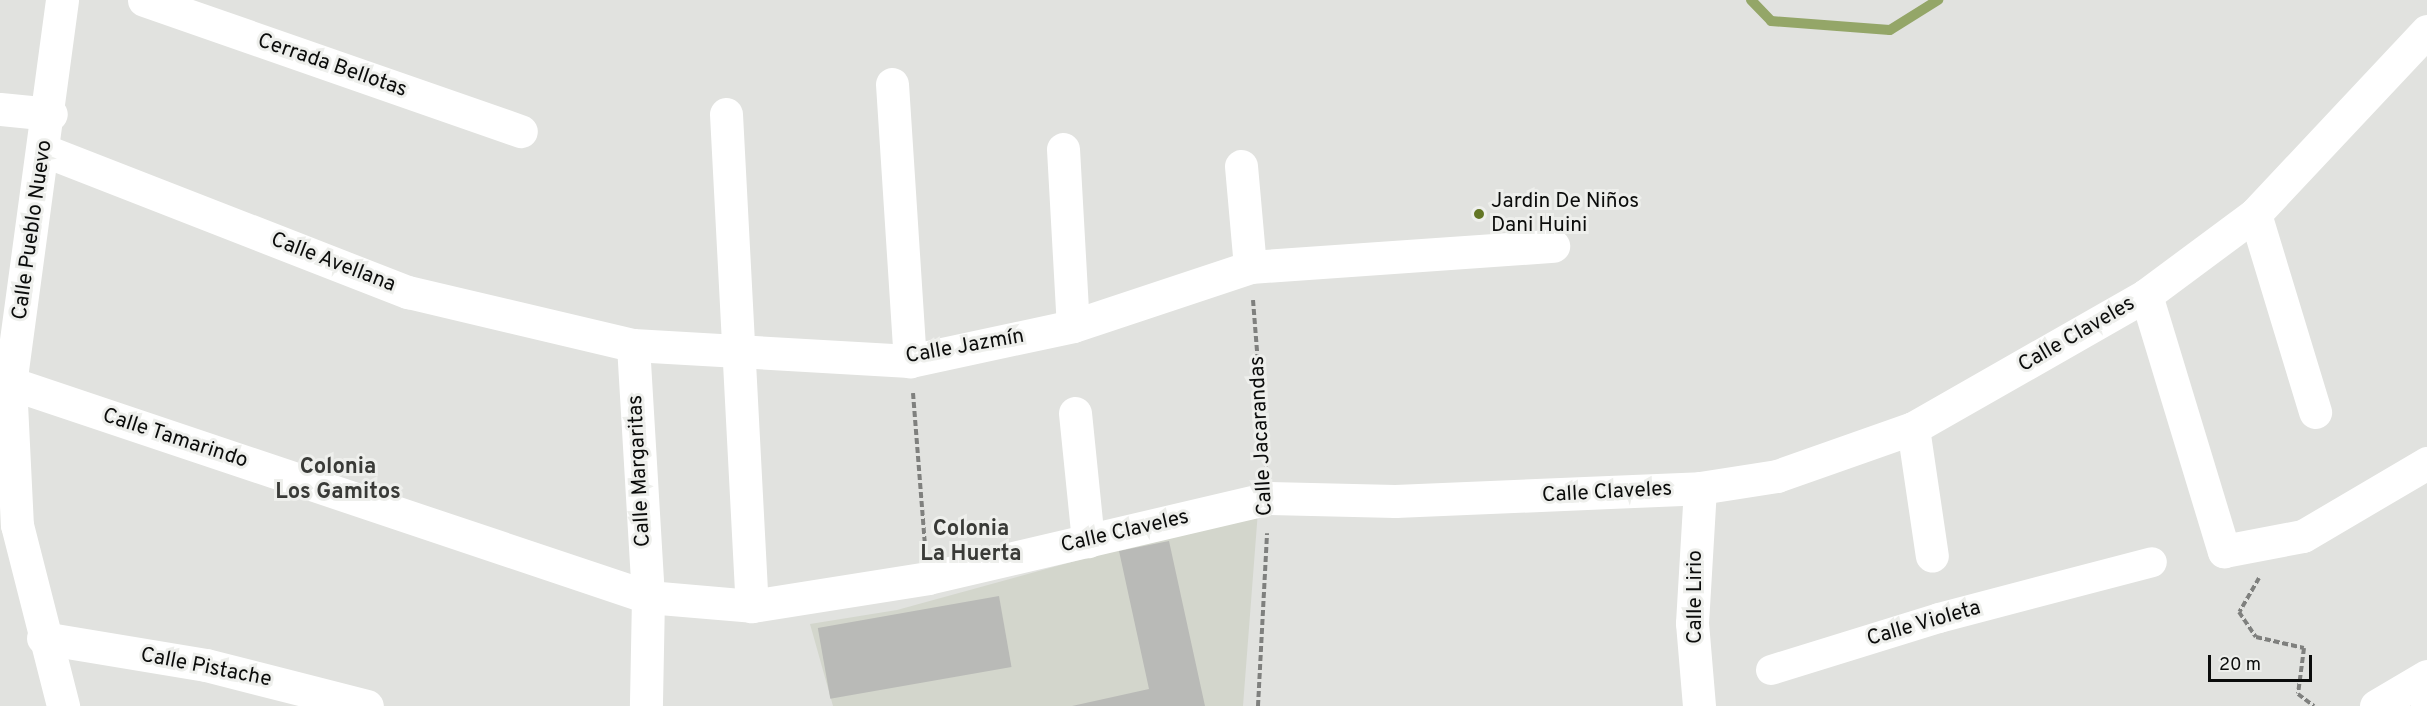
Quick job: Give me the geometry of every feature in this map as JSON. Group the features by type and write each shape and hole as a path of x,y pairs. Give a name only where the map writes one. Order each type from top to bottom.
{"street":[{"name":"Calle Pueblo Nuevo","path":"62,0 51,114 43,150 10,384 17,525 43,638 63,706"},
{"name":"Cerrada Bellotas","path":"144,0 521,131"},
{"name":"Calle Claveles","path":"648,597 752,606 928,578 1269,498 1395,501 1700,488 1777,476 1913,428 2146,295 2254,214 2427,30"},
{"path":"892,84 910,361"},
{"path":"0,109 51,114"},
{"path":"726,114 752,606"},
{"path":"1063,149 1073,326"},
{"name":"Calle Avellana","path":"43,150 408,292 633,345"},
{"path":"1241,166 1250,267"},
{"path":"2254,214 2315,412"},
{"name":"Calle Jazmín","path":"633,345 910,361 1073,326 1250,267 1553,246"},
{"path":"2146,295 2224,551 2303,536 2427,463"},
{"name":"Calle Margaritas","path":"633,345 648,597 646,706"},
{"name":"Calle Tamarindo","path":"10,384 648,597"},
{"path":"1075,413 1088,541"},
{"path":"1913,428 1932,556"},
{"name":"Calle Lirio","path":"1699,706 1692,623 1700,488"},
{"name":"Calle Violeta","path":"1771,670 1939,618 2152,562"},
{"name":"Calle Pistache","path":"43,638 206,665 367,706"},
{"path":"2376,706 2427,676"}],"path":[{"name":"Calle Jacarandas","path":"1250,267 1269,498 1258,706"},
{"path":"910,361 928,578"},
{"path":"2262,573 2239,612 2256,638 2304,648 2298,694 2314,706"}],"shaded area":[{"path":"1258,511 1243,706 833,706 810,624 897,610"}],"building":[{"path":"1169,541 1205,706 1072,706 1149,689 1119,551"},
{"path":"999,596 1012,667 830,699 818,628"}],"waterway":[{"path":"1751,0 1771,21 1890,30 1938,0"}],"place":[{"name":"Jardin De Niños Dani Huini","path":"1479,214"}],"district":[{"name":"Colonia Los Gamitos","path":"338,480"},
{"name":"Colonia La Huerta","path":"971,542"}]}
